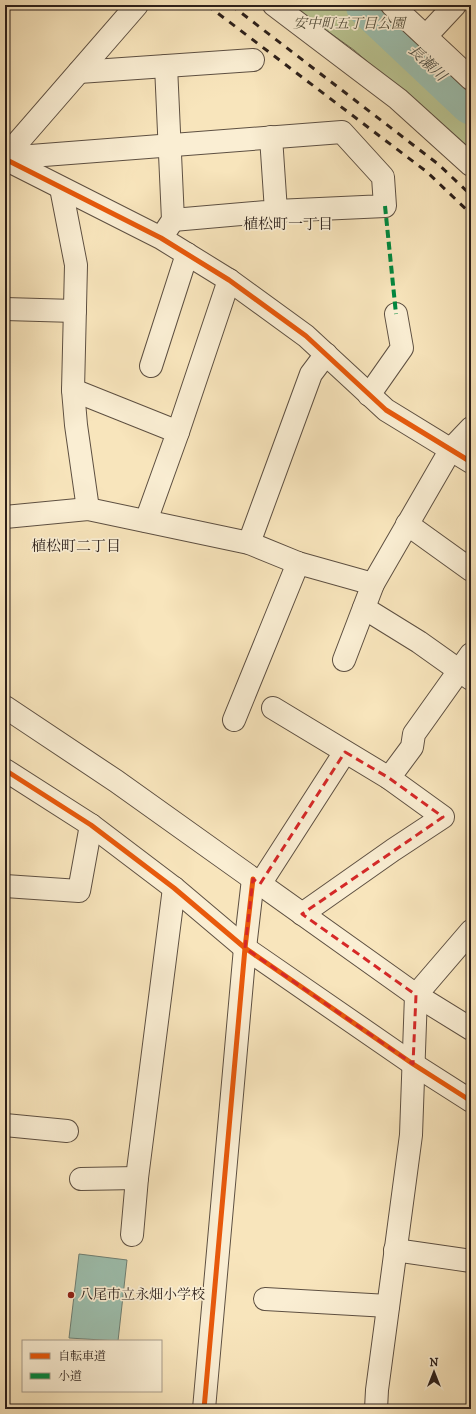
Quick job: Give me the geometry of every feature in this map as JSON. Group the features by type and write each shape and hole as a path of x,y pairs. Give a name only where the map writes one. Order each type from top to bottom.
{"street":[{"path":"5,158 137,5"},
{"path":"274,5 398,99 471,165"},
{"path":"392,5 471,79"},
{"path":"426,36 454,5"},
{"path":"80,72 253,60"},
{"path":"161,238 173,220 166,66"},
{"path":"5,158 169,144 342,132 383,177 385,206 276,211 173,220"},
{"path":"271,137 276,211"},
{"path":"5,158 161,238 229,280 306,336 386,410 471,462"},
{"path":"62,188 76,264 73,390 76,425 88,509"},
{"path":"151,366 187,254"},
{"path":"146,521 178,432 229,280"},
{"path":"5,310 75,311"},
{"path":"369,395 402,348 396,314"},
{"path":"249,543 311,374 326,354"},
{"path":"73,390 178,432"},
{"path":"344,660 373,584 450,449 471,428"},
{"path":"5,517 88,509 249,543 298,563 373,584"},
{"path":"406,524 471,570"},
{"path":"234,720 298,563"},
{"path":"364,608 419,642 467,668 414,734 412,747 390,778"},
{"path":"5,707 116,781 416,995 471,1029"},
{"path":"273,708 390,778 443,817 302,914"},
{"path":"204,1409 245,948 257,882 346,752"},
{"path":"5,770 91,825 174,888 245,948 413,1064 471,1101"},
{"path":"5,886 79,891 91,825"},
{"path":"132,1235 137,1178 174,888"},
{"path":"376,1409 411,1135 416,995 471,931"},
{"path":"5,1125 66,1131"},
{"path":"81,1179 137,1178"},
{"path":"396,1250 471,1261"},
{"path":"265,1299 388,1306"}],"highlighted area":[{"path":"345,752 389,778 443,817 302,914 416,995 413,1064 245,948 253,879 260,884"}],"green space":[{"name":"安中町五丁目公園","path":"291,5 355,5 471,114 471,152 354,50"}],"shaded area":[{"path":"79,1254 127,1260 118,1340 69,1338"}],"waterway":[{"name":"長瀬川","path":"366,5 471,104"}],"railway":[{"path":"207,5 427,172 471,214"},
{"path":"231,5 438,164 471,195"}],"marked path":[{"path":"385,206 396,314"}],"cycle path":[{"path":"5,159 161,238 229,280 306,336 386,410 471,462"},
{"path":"5,770 91,825 174,888 245,948 413,1064 471,1101"},
{"path":"204,1409 245,948 253,879"}],"place":[{"name":"八尾市立永畑小学校","path":"71,1295"}],"district":[{"name":"植松町一丁目","path":"288,224"},
{"name":"植松町二丁目","path":"76,546"}]}
